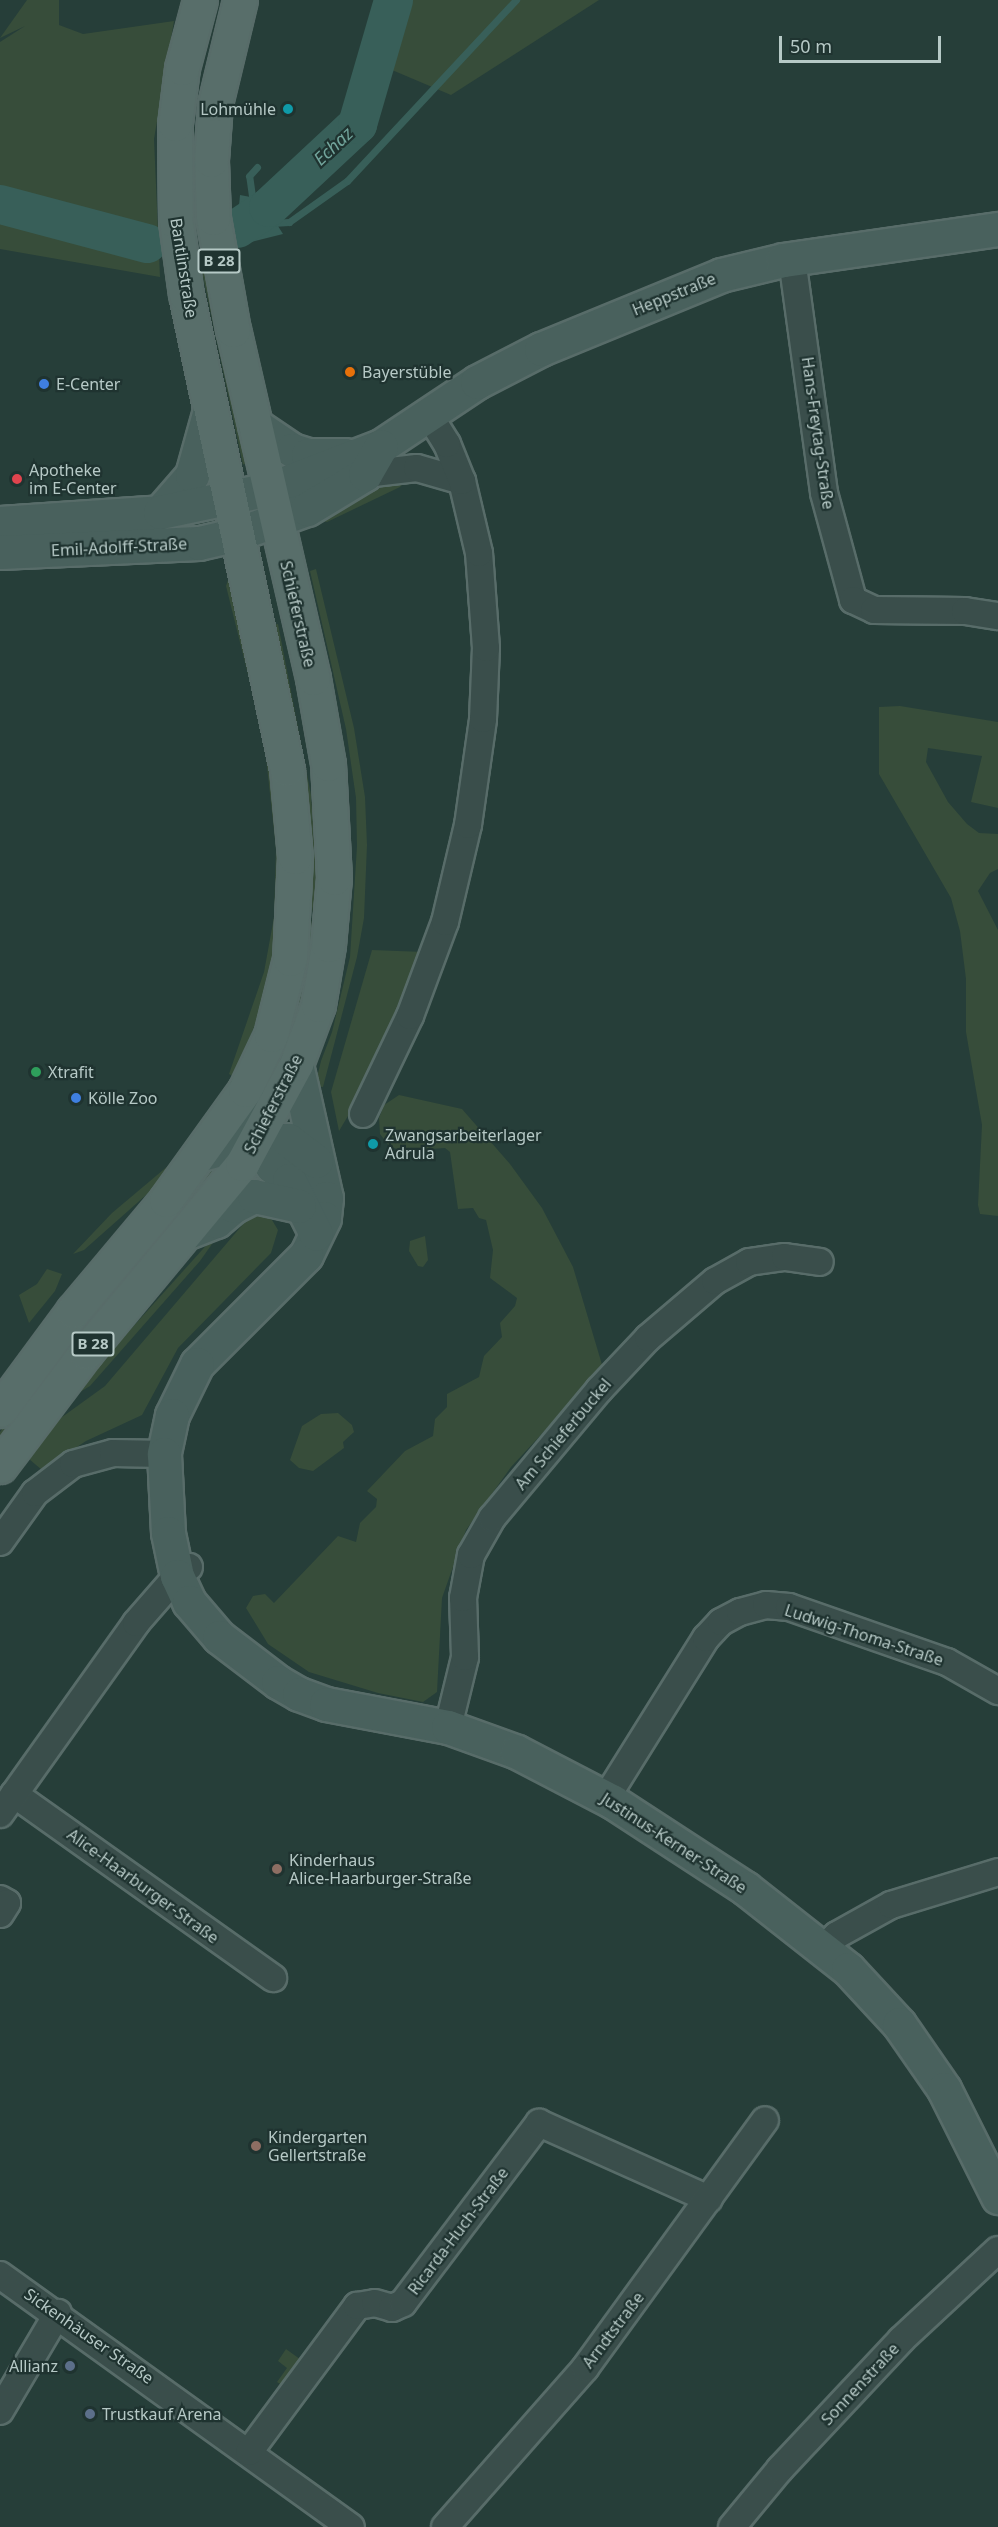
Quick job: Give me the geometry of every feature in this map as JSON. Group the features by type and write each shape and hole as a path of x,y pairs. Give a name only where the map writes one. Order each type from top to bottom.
{"main road":[{"name":"Bantlinstraße","path":"200,0 182,68 173,184 184,284 237,534"},
{"name":"B 28","path":"240,0 215,104 212,188 222,276 277,521"},
{"name":"Schieferstraße","path":"0,1466 86,1352 190,1231 242,1164 296,1064 318,1005 334,878 328,764 277,521"},
{"name":"Schieferstraße","path":"0,1410 73,1311 201,1154 245,1090 271,1035 290,959 295,904 291,797 256,617 237,534"},
{"path":"256,617 297,609"}],"street":[{"name":"Heppstraße","path":"237,534 307,509 366,458 428,414 507,366 589,328 721,275 792,259 998,228"},
{"name":"Hans-Freytag-Straße","path":"792,259 824,493 853,600 874,610 965,611 998,616"},
{"path":"171,545 168,520 160,512 195,469 210,410"},
{"path":"363,1114 432,962 452,899 475,788 486,684 485,615 479,553 462,481 447,444 428,414"},
{"path":"255,425 292,450 308,455 366,458 417,468 462,481"},
{"name":"Heppstraße","path":"230,500 366,458"},
{"name":"Emil-Adolff-Straße","path":"0,523 160,512 230,500"},
{"name":"Emil-Adolff-Straße","path":"0,552 171,545 237,534"},
{"name":"Justinus-Kerner-Straße","path":"296,1064 315,1137 316,1161 326,1198 324,1218 296,1267 197,1364 172,1415 164,1454 170,1519 180,1538 183,1571 232,1646 278,1683 326,1704 448,1727 524,1756 606,1798 718,1869 824,1948 880,2001 930,2066 998,2197"},
{"path":"245,1090 255,1140 272,1166 289,1180 299,1206 316,1234"},
{"path":"201,1154 255,1140 288,1140 316,1161"},
{"path":"190,1231 216,1221 234,1206 254,1196 299,1206"},
{"name":"Am Schieferbuckel","path":"448,1727 465,1657 463,1598 471,1555 492,1518 599,1390 648,1338 707,1288 749,1262 785,1257 820,1262"},
{"path":"0,1542 35,1493 73,1464 113,1453 164,1454"},
{"name":"Alice-Haarburger-Straße","path":"183,1571 136,1623 7,1804 273,1978"},
{"name":"Ludwig-Thoma-Straße","path":"606,1798 706,1638 721,1622 740,1612 766,1605 789,1607 947,1662 998,1690"},
{"path":"824,1948 837,1935 891,1905 998,1872"},
{"path":"0,1899 7,1904 0,1914"},
{"name":"Arndtstraße","path":"446,2527 585,2368 765,2120"},
{"name":"Ricarda-Huch-Straße","path":"249,2452 357,2306 375,2303 392,2308 403,2303 538,2123 709,2199"},
{"name":"Sonnenstraße","path":"732,2527 780,2469 901,2340 998,2250"},
{"name":"Sickenhäuser Straße","path":"0,2274 58,2313 351,2527"},
{"path":"0,2411 58,2313"}],"green space":[{"path":"27,0 59,0 59,25 83,34 174,21 154,139 160,277 0,249 0,42 25,26 0,38"},
{"path":"381,0 599,0 451,95 359,56"},
{"path":"211,271 252,463 243,465 202,273"},
{"path":"407,478 400,487 327,522 320,520 363,494"},
{"path":"316,569 354,728 365,797 367,845 364,918 357,957 323,1087 315,1086 332,1032 350,957 357,846 356,798 346,729 310,571"},
{"path":"229,577 235,589 280,791 281,917 259,1015 234,1077 229,1074 264,972 274,917 276,849 264,739 226,586"},
{"path":"278,624 311,795 317,881 314,961 293,1041 263,1090 299,1000 313,913 269,626"},
{"path":"900,706 998,722 998,808 971,802 982,756 928,748 926,762 948,802 967,824 979,833 998,834 998,869 990,873 978,891 998,930 998,1216 980,1214 978,1205 982,1125 966,1032 966,979 960,931 951,898 879,774 879,707"},
{"path":"372,950 424,952 367,1084 339,1131 331,1092"},
{"path":"399,1095 462,1109 510,1164 542,1208 573,1267 603,1368 511,1467 466,1530 442,1598 437,1692 423,1702 378,1693 309,1672 268,1644 246,1608 253,1596 265,1594 274,1603 338,1536 356,1542 360,1523 376,1507 377,1499 367,1491 405,1451 433,1436 435,1419 447,1407 447,1394 479,1377 484,1356 502,1337 500,1323 515,1306 517,1298 490,1278 493,1250 486,1220 479,1218 473,1208 458,1209 450,1152 445,1148 402,1151 389,1146 380,1134 379,1118 384,1105"},
{"path":"202,1120 204,1126 163,1180 84,1250 73,1254 112,1213 169,1165"},
{"path":"231,1152 0,1446 0,1432 43,1368 196,1178"},
{"path":"259,1214 272,1220 278,1230 271,1253 178,1348 142,1415 86,1441 42,1470 29,1459 58,1420 105,1386 250,1216"},
{"path":"229,1220 200,1261 90,1386 67,1400"},
{"path":"425,1236 428,1260 423,1267 418,1266 409,1251 410,1241"},
{"path":"47,1269 62,1274 55,1291 29,1323 19,1295 37,1284"},
{"path":"338,1413 352,1425 354,1432 343,1442 344,1448 313,1471 299,1468 290,1460 302,1426 321,1414"},
{"path":"286,2349 304,2362 285,2387 277,2382 287,2368 278,2361"}],"water":[{"path":"240,195 261,199 283,234 243,244 237,228"}],"waterway":[{"name":"Echaz","path":"237,228 268,207 357,124 393,0"},
{"path":"272,223 289,222 347,181 516,0"},
{"path":"253,203 249,176 257,167"},
{"name":"Echaz","path":"0,204 147,243"}],"place":[{"name":"Lohmühle","path":"288,109"},
{"name":"Bayerstüble","path":"350,372"},
{"name":"E-Center","path":"44,384"},
{"name":"Apotheke im E-Center","path":"17,479"},
{"name":"Xtrafit","path":"36,1072"},
{"name":"Kölle Zoo","path":"76,1098"},
{"name":"Zwangsarbeiterlager Adrula","path":"373,1144"},
{"name":"Kinderhaus Alice-Haarburger-Straße","path":"277,1869"},
{"name":"Kindergarten Gellertstraße","path":"256,2146"},
{"name":"Allianz","path":"70,2366"},
{"name":"Trustkauf Arena","path":"90,2414"}]}
